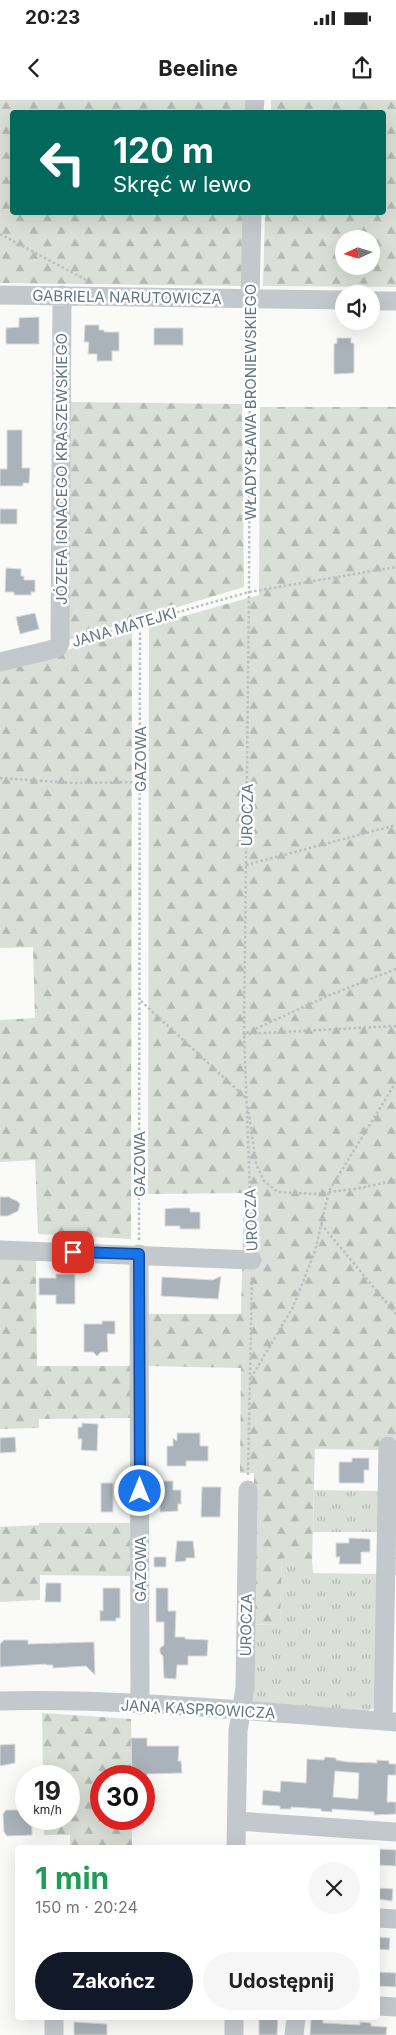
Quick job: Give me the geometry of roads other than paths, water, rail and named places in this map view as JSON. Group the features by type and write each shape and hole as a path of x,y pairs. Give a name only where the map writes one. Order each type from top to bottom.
{"street":[{"name":"WŁADYSŁAWA BRONIEWSKIEGO","path":"250,300 252,215"},
{"name":"GABRIELA NARUTOWICZA","path":"0,294 250,300 335,300"},
{"name":"JÓZEFA IGNACEGO KRASZEWSKIEGO","path":"60,643 62,295"},
{"path":"380,300 396,301"},
{"name":"JANA MATEJKI","path":"0,662 50,650 58,647 60,643"},
{"path":"0,1250 139,1254 252,1260"},
{"name":"GAZOWA","path":"139,1254 140,1705"},
{"path":"388,1446 389,1722"},
{"name":"UROCZA","path":"236,1845 238,1731 245,1688 248,1490"},
{"name":"JANA KASPROWICZA","path":"0,1701 45,1700 140,1705 389,1722"},
{"path":"237,1821 396,1832"},
{"path":"380,1918 396,1919"},
{"path":"380,2006 396,2007"},
{"path":"54,2020 54,2035"},
{"path":"234,2020 234,2035"},
{"path":"294,2035 296,2020"}]}
